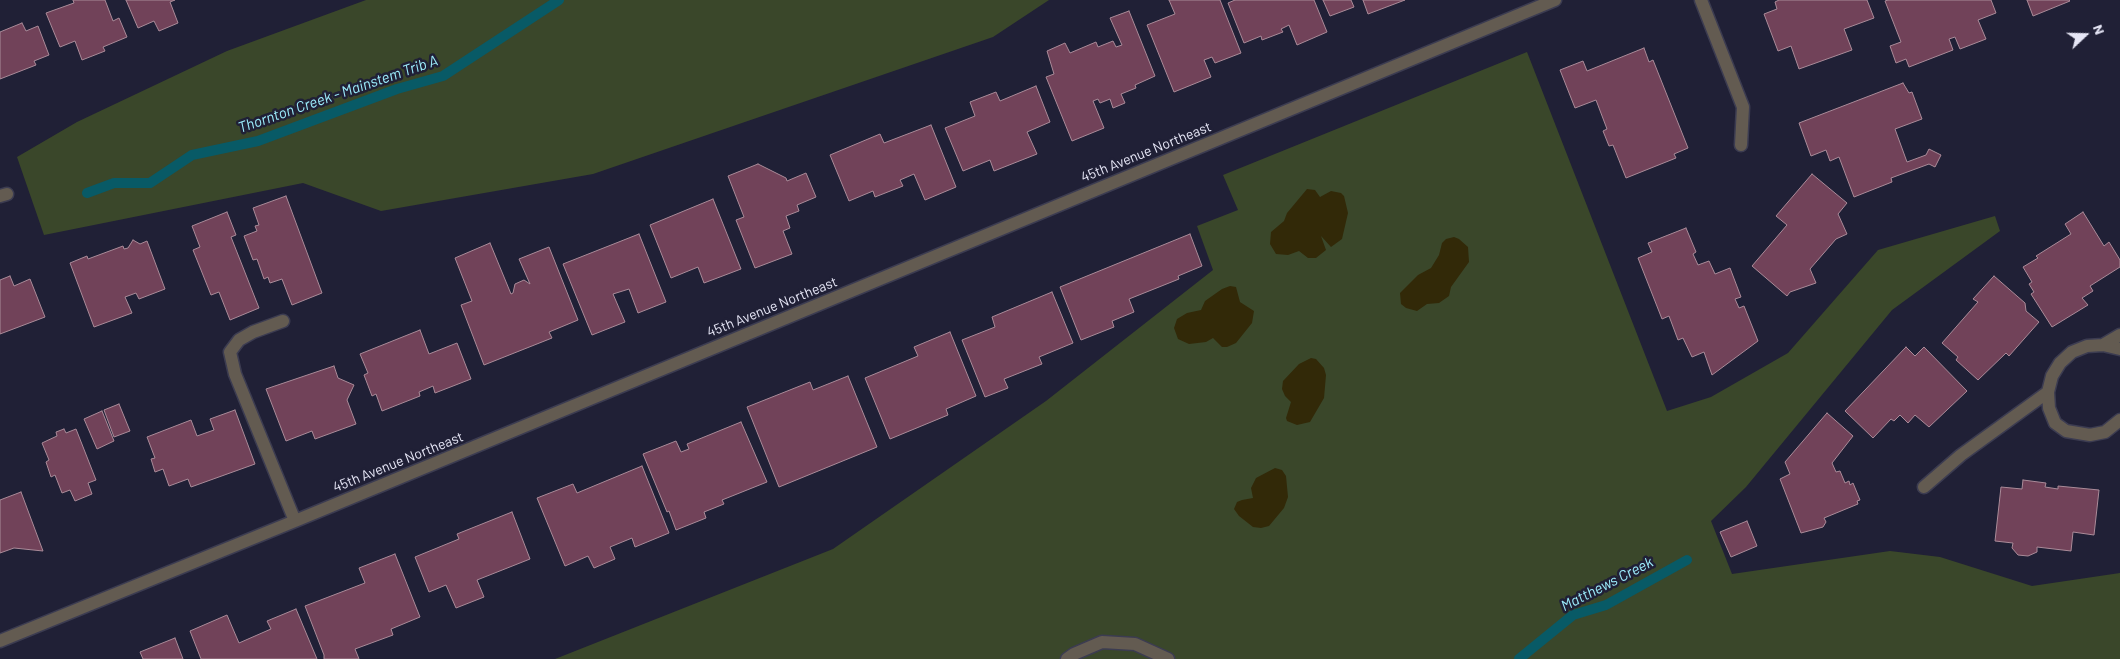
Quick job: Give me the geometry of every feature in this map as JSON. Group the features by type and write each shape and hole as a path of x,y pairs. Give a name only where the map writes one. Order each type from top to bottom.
{"street":[{"name":"45th Avenue Northeast","path":"0,641 1555,0"},
{"path":"1702,0 1743,107 1741,145"},
{"path":"283,321 253,332 240,340 230,352 235,374 295,520"},
{"path":"2103,345 2120,335"},
{"path":"2120,349 2103,345 2087,346 2072,352 2060,363 2052,376 2048,392 2049,408 2055,423 2066,431 2090,436 2106,432 2120,420"},
{"path":"1924,486 1961,455 2048,392"},
{"path":"1067,659 1102,642 1135,644 1168,659"}],"green space":[{"path":"366,0 1049,0 993,37 593,174 381,211 303,183 44,235 17,157 77,122 227,51"},
{"path":"1527,52 1667,411 1711,397 1788,353 1878,250 1995,216 2000,231 1892,310 1746,487 1711,521 1732,574 1890,551 1940,557 2032,586 2120,573 2120,659 555,659 833,549 1046,401 1213,270 1197,226 1238,210 1223,175"}],"sand":[{"path":"1307,189 1315,190 1320,197 1331,191 1341,193 1344,196 1348,213 1342,239 1331,247 1321,236 1326,250 1316,258 1308,258 1299,251 1288,255 1276,254 1270,244 1271,232 1284,221 1287,213"},
{"path":"1454,237 1468,247 1469,262 1451,287 1449,296 1439,303 1427,304 1417,311 1406,308 1401,304 1400,293 1418,275 1431,268 1439,255 1442,243 1446,239"},
{"path":"1230,286 1236,287 1240,302 1254,311 1252,323 1236,343 1222,347 1213,338 1206,342 1189,344 1178,339 1174,328 1177,319 1187,313 1201,310 1205,301 1222,289"},
{"path":"1311,358 1316,359 1324,368 1326,375 1324,398 1310,422 1297,425 1287,421 1286,418 1291,402 1285,396 1282,389 1283,381 1299,364"},
{"path":"1275,468 1282,470 1286,476 1288,497 1284,508 1269,526 1253,527 1239,516 1234,509 1237,502 1253,498 1251,488 1256,478"}],"building":[{"path":"73,0 105,0 113,21 119,18 127,37 103,47 105,51 82,60 75,41 60,47 46,13 74,3"},
{"path":"126,0 175,0 170,2 178,23 159,31 154,21 138,28"},
{"path":"1169,0 1220,0 1241,53 1215,63 1212,57 1204,60 1211,77 1174,92 1147,25 1175,14"},
{"path":"1235,0 1314,0 1327,32 1297,45 1289,25 1281,29 1283,32 1262,40 1261,36 1244,43 1228,3"},
{"path":"1323,0 1351,0 1354,7 1330,16"},
{"path":"1363,0 1405,0 1368,14"},
{"path":"1779,0 1867,0 1874,18 1844,29 1852,50 1799,69 1791,46 1778,51 1764,14 1777,9 1775,2"},
{"path":"1991,0 1996,13 1978,20 1986,39 1960,49 1955,37 1949,39 1953,50 1909,67 1906,59 1896,63 1890,46 1901,42 1885,1"},
{"path":"2027,0 2069,0 2070,1 2033,16"},
{"path":"1129,11 1155,76 1135,85 1136,88 1121,94 1125,103 1113,108 1110,99 1100,103 1098,99 1093,101 1104,128 1072,141 1046,77 1054,74 1047,51 1065,43 1070,53 1096,42 1098,47 1113,41 1116,47 1122,45 1110,18"},
{"path":"22,23 26,31 38,26 49,55 34,61 36,65 0,79 0,32"},
{"path":"1644,48 1649,62 1653,60 1688,148 1674,154 1676,158 1626,178 1613,145 1609,146 1603,131 1607,129 1596,100 1575,108 1560,70 1583,61 1587,71"},
{"path":"1903,83 1909,93 1912,92 1922,119 1895,129 1907,162 1926,155 1929,149 1941,155 1935,167 1929,164 1891,178 1892,182 1854,197 1839,157 1830,161 1826,150 1811,156 1799,123"},
{"path":"1036,86 1050,122 1027,132 1037,154 994,171 990,160 963,171 945,128 975,116 970,102 996,92 1000,101"},
{"path":"931,125 956,187 925,200 914,174 900,180 903,186 875,197 873,191 849,201 830,155 880,134 884,143"},
{"path":"758,164 786,178 787,181 806,173 816,197 797,205 799,211 786,216 790,228 783,231 792,254 755,268 736,220 744,217 728,176"},
{"path":"1812,174 1847,203 1838,214 1847,234 1836,239 1810,269 1816,283 1790,292 1787,296 1752,266 1787,225 1776,216"},
{"path":"286,196 322,293 292,305 282,279 270,283 268,277 264,279 257,259 253,260 244,236 257,231 255,226 259,225 253,208"},
{"path":"713,199 741,269 704,283 698,267 671,278 650,225"},
{"path":"227,212 236,235 231,237 259,308 230,320 219,292 211,295 193,250 200,247 192,226"},
{"path":"2083,212 2104,246 2109,242 2120,260 2120,267 2090,286 2093,291 2082,298 2088,305 2052,327 2031,294 2034,292 2029,284 2032,282 2023,267 2038,258 2036,256 2071,234 2065,224"},
{"path":"1686,228 1696,252 1693,254 1698,265 1709,261 1715,274 1730,268 1741,297 1735,299 1739,308 1744,306 1758,341 1712,375 1704,352 1692,357 1683,338 1678,340 1669,316 1662,319 1638,258 1652,252 1648,243"},
{"path":"639,234 666,302 638,313 629,289 613,294 625,322 592,335 563,264"},
{"path":"1190,234 1202,266 1178,276 1179,279 1129,299 1134,312 1112,321 1114,327 1081,340 1060,287"},
{"path":"133,240 140,244 147,241 165,289 139,299 136,293 125,297 132,313 94,327 70,263 87,256 88,259 123,246 124,249 128,248"},
{"path":"490,243 511,294 515,284 524,280 530,284 519,259 549,247 578,320 549,332 552,338 484,365 461,305 472,301 455,258"},
{"path":"10,276 14,286 30,279 45,317 0,334 0,280"},
{"path":"1994,276 2025,303 2026,311 2039,322 2009,356 2006,353 1978,380 1956,360 1958,357 1942,343 1978,302 1973,299"},
{"path":"1052,292 1073,343 1039,357 1042,364 1004,379 1008,388 985,397 962,340 995,327 992,317"},
{"path":"420,330 429,354 457,343 471,379 435,393 433,386 419,392 420,396 382,411 376,394 372,396 364,375 368,373 360,354"},
{"path":"950,332 976,396 946,409 948,415 890,439 865,378 918,356 914,347"},
{"path":"1906,347 1915,356 1924,347 1967,391 1929,427 1915,415 1908,423 1900,415 1894,421 1891,419 1873,438 1845,411"},
{"path":"334,366 338,378 354,385 347,400 356,424 315,439 312,431 286,441 266,389"},
{"path":"848,376 877,447 779,487 747,407 810,382 813,390"},
{"path":"119,404 130,431 114,437 104,410"},
{"path":"235,410 255,464 191,487 188,479 169,486 163,469 155,472 151,459 155,458 147,437 191,420 197,436 214,430 210,419"},
{"path":"102,411 114,441 97,449 84,419"},
{"path":"1827,413 1853,436 1832,463 1836,472 1840,471 1845,483 1849,481 1850,485 1853,483 1860,500 1857,501 1858,504 1824,518 1826,522 1823,527 1801,533 1780,479 1790,474 1785,462"},
{"path":"741,422 767,482 722,500 724,504 704,512 706,518 676,530 643,454 676,441 681,452 689,449 687,444"},
{"path":"64,429 66,433 76,429 96,480 88,483 92,494 75,501 70,490 62,493 55,475 51,477 46,462 49,460 42,443 57,436 56,432"},
{"path":"642,466 669,533 635,547 632,538 610,547 615,559 594,568 588,556 565,566 537,498 573,484 577,493"},
{"path":"2023,480 2046,483 2045,487 2058,489 2058,486 2099,490 2094,535 2073,532 2071,551 2037,547 2037,552 2028,556 2018,555 2012,548 2013,543 1995,541 2001,487 2022,489"},
{"path":"21,492 43,551 14,548 0,553 0,500"},
{"path":"512,512 530,559 477,580 484,597 456,608 446,585 429,592 415,557 459,539 457,534"},
{"path":"1747,521 1757,546 1731,557 1720,532"},
{"path":"395,554 420,617 391,629 393,635 355,649 359,659 324,659 305,606 365,583 359,568"},
{"path":"296,609 317,659 201,659 190,631 227,615 239,643 271,629 267,621"},
{"path":"175,638 183,659 143,659 140,652"}],"waterway":[{"name":"Thornton Creek - Mainstem Trib A","path":"87,193 114,183 150,183 192,155 258,141 397,89 443,76 559,0"},
{"name":"Matthews Creek","path":"1519,659 1573,615 1606,605 1687,560"}]}
